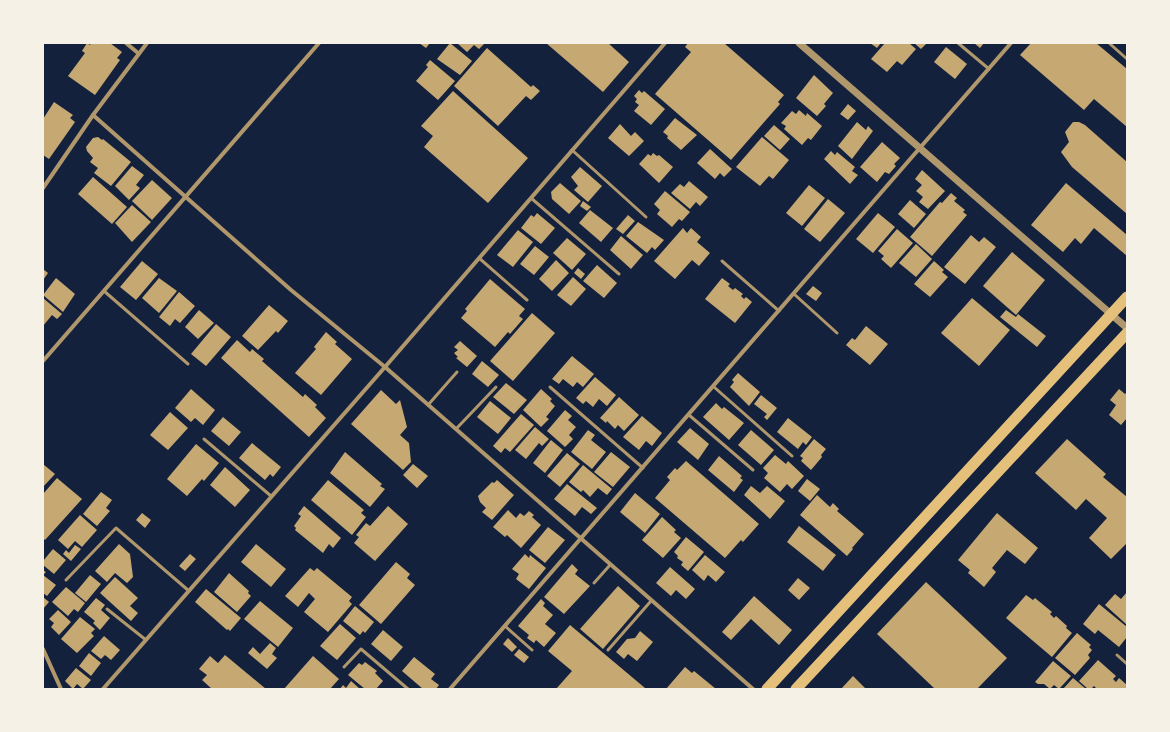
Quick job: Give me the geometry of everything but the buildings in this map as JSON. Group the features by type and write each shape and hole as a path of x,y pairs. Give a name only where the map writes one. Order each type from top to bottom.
{"highway":[{"path":"767,689 1127,296"},
{"path":"796,689 1127,333"}],"street":[{"path":"126,43 138,52"},
{"path":"43,188 138,52 147,43"},
{"path":"43,361 319,43"},
{"path":"103,689 385,367 664,43"},
{"path":"799,43 1127,328"},
{"path":"450,689 714,387 1011,43"},
{"path":"93,115 291,290 385,367 753,689"},
{"path":"43,649 61,689"}],"lane":[{"path":"958,43 989,69"},
{"path":"1109,43 1127,59"},
{"path":"572,150 646,217"},
{"path":"531,198 619,274"},
{"path":"479,258 526,300"},
{"path":"722,261 779,311"},
{"path":"104,291 188,364"},
{"path":"794,294 837,332"},
{"path":"428,405 458,372"},
{"path":"456,430 496,387"},
{"path":"550,387 643,468"},
{"path":"714,387 792,456"},
{"path":"689,415 753,470"},
{"path":"204,439 271,496"},
{"path":"66,580 116,528 189,591"},
{"path":"594,583 610,565"},
{"path":"608,650 651,601"},
{"path":"107,609 146,640"},
{"path":"505,626 532,650"},
{"path":"344,667 360,649 408,689"},
{"path":"1116,655 1127,664"}]}
